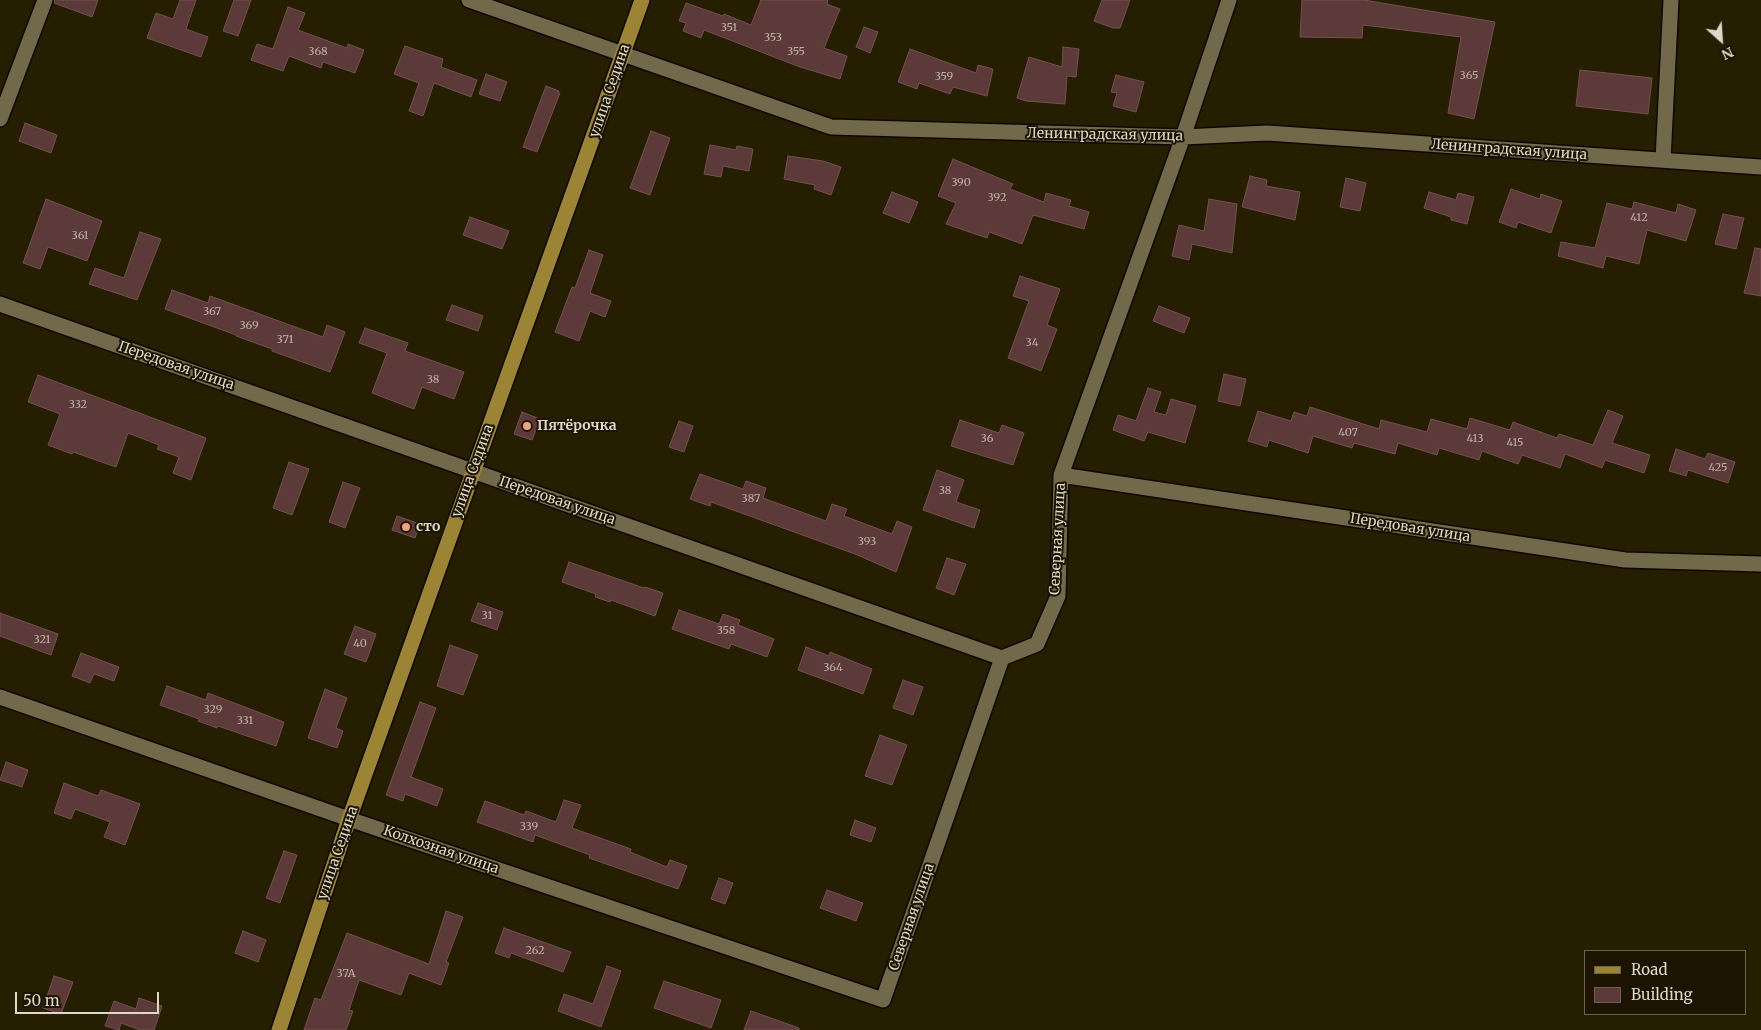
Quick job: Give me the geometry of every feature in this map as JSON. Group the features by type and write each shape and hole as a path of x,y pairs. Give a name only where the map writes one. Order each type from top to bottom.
{"main road":[{"name":"улица Седина","path":"279,1030 349,819 642,0"}],"street":[{"path":"0,119 45,0"},
{"name":"Ленинградская улица","path":"469,0 831,127 1183,137 1267,133 1761,167"},
{"name":"Северная улица","path":"884,1000 1002,658 1037,644 1058,596 1061,475 1183,137 1229,0"},
{"path":"1663,160 1670,0"},
{"name":"Передовая улица","path":"0,304 1002,658"},
{"name":"Передовая улица","path":"1061,475 1625,560 1761,564"},
{"name":"Колхозная улица","path":"0,697 349,819 884,1000"}],"building":[{"path":"54,0 98,0 92,17 54,3"},
{"path":"180,0 196,0 186,29 208,37 201,57 147,38 156,13 173,19"},
{"path":"234,0 251,0 238,36 223,31"},
{"path":"761,0 828,0 827,4 840,9 824,48 847,56 840,79 800,67 704,30 701,38 683,31 686,23 679,21 686,3 723,16 724,14 751,25"},
{"path":"1102,0 1130,0 1120,28 1113,28 1094,21"},
{"path":"1302,0 1364,0 1495,22 1474,119 1448,113 1461,37 1363,25 1362,38 1300,37"},
{"path":"288,7 305,13 298,30 347,48 348,44 364,50 355,73 323,62 321,68 289,56 283,71 251,60 257,44 273,49"},
{"path":"864,27 878,32 870,53 856,47"},
{"path":"405,46 443,59 441,67 477,80 471,97 434,83 423,116 409,111 419,83 394,74"},
{"path":"1063,47 1079,49 1076,77 1067,76 1065,104 1026,101 1017,98 1029,57 1062,67"},
{"path":"910,49 976,73 978,65 993,69 987,96 953,87 950,94 919,83 917,89 898,82"},
{"path":"1580,70 1652,78 1648,114 1576,106"},
{"path":"486,74 507,82 500,101 479,94"},
{"path":"1116,75 1144,82 1136,112 1113,106 1117,93 1111,92"},
{"path":"546,86 560,93 537,152 523,147"},
{"path":"25,123 57,135 51,153 19,141"},
{"path":"651,131 670,138 650,195 630,188"},
{"path":"710,145 736,150 737,146 753,149 749,171 723,166 721,177 704,174"},
{"path":"788,156 823,161 841,167 831,195 814,189 815,185 784,179"},
{"path":"953,159 1013,184 1010,189 1044,202 1046,193 1071,200 1069,206 1089,212 1084,229 1033,215 1022,244 989,232 987,238 946,224 956,203 938,196"},
{"path":"1250,176 1267,180 1266,186 1300,192 1295,220 1242,207"},
{"path":"1346,178 1366,183 1360,211 1340,207"},
{"path":"1511,189 1540,199 1541,194 1562,201 1551,233 1518,222 1516,228 1499,222"},
{"path":"892,192 918,202 909,223 883,213"},
{"path":"1429,192 1456,200 1458,193 1474,197 1467,224 1451,220 1451,217 1424,208"},
{"path":"46,199 102,221 87,261 48,247 40,269 23,263"},
{"path":"1209,199 1237,204 1232,253 1192,244 1189,260 1172,256 1179,225 1204,231"},
{"path":"1634,202 1676,213 1678,204 1696,210 1686,241 1647,230 1639,264 1606,256 1603,268 1558,256 1561,242 1595,248 1607,203 1632,209"},
{"path":"1723,214 1744,218 1736,249 1715,244"},
{"path":"470,217 509,231 502,249 463,235"},
{"path":"140,232 161,239 137,300 89,284 95,268 124,278"},
{"path":"1755,248 1761,249 1761,296 1744,293"},
{"path":"589,250 603,255 590,293 611,301 605,317 590,311 579,341 555,332 572,287 575,288"},
{"path":"1020,276 1060,289 1047,325 1057,329 1041,371 1008,358 1029,301 1013,296"},
{"path":"172,290 208,303 210,296 323,337 327,325 345,332 330,372 165,309"},
{"path":"452,305 483,316 478,331 446,320"},
{"path":"1159,306 1190,318 1184,333 1153,321"},
{"path":"365,328 408,343 405,351 464,372 454,399 422,387 414,409 372,393 387,353 359,343"},
{"path":"1224,374 1246,379 1240,406 1218,401"},
{"path":"38,375 206,438 191,480 173,473 179,457 157,449 159,445 128,433 116,467 48,445 60,414 28,402"},
{"path":"1148,388 1161,392 1154,412 1166,415 1171,399 1196,406 1185,443 1148,432 1144,441 1113,430 1118,415 1136,421"},
{"path":"1310,407 1379,429 1381,420 1427,432 1431,419 1467,429 1470,418 1510,430 1513,422 1557,438 1559,434 1593,445 1608,410 1623,416 1612,443 1650,455 1644,473 1605,460 1602,468 1565,454 1560,468 1522,455 1518,464 1482,451 1479,460 1439,448 1437,455 1398,443 1395,454 1354,443 1352,448 1313,436 1308,453 1269,440 1267,447 1248,441 1258,411 1291,421 1294,412 1307,416"},
{"name":"Пятёрочка","path":"522,412 540,419 532,440 514,434"},
{"path":"960,420 999,433 1002,425 1024,433 1013,465 951,446"},
{"path":"679,421 693,426 684,452 669,447"},
{"path":"1676,449 1705,459 1708,453 1735,462 1728,483 1688,470 1686,476 1669,471"},
{"path":"289,462 309,469 292,515 273,508"},
{"path":"937,470 964,480 956,502 980,510 974,528 923,510"},
{"path":"700,474 743,489 746,481 766,488 763,498 826,521 832,504 847,509 844,516 892,534 897,521 912,527 896,572 855,554 711,502 710,506 690,499"},
{"path":"343,482 360,488 345,528 329,522"},
{"name":"сто","path":"397,516 420,524 415,538 392,530"},
{"path":"947,558 966,564 954,595 936,588"},
{"path":"569,562 663,593 655,616 611,600 610,602 595,597 596,594 562,582"},
{"path":"478,603 503,612 497,630 471,621"},
{"path":"679,610 719,624 723,614 740,620 738,625 774,639 767,657 731,644 729,649 672,629"},
{"path":"0,613 58,634 51,655 0,636"},
{"path":"355,626 376,634 366,662 344,654"},
{"path":"450,645 478,655 463,695 437,686"},
{"path":"806,647 829,656 830,652 872,669 863,694 798,670"},
{"path":"81,653 119,667 114,681 94,674 90,683 72,676"},
{"path":"903,680 923,687 913,715 893,708"},
{"path":"167,686 206,700 208,693 284,722 276,746 218,726 217,728 198,721 199,719 160,705"},
{"path":"325,689 347,698 336,728 343,731 337,748 308,738"},
{"path":"420,702 436,708 411,777 443,789 437,806 405,794 403,801 386,795"},
{"path":"880,735 907,745 892,785 865,776"},
{"path":"6,762 28,770 22,787 0,780"},
{"path":"64,783 98,796 101,790 140,804 125,845 104,837 110,822 75,809 71,819 54,813"},
{"path":"564,800 581,805 572,828 631,849 630,852 667,867 670,860 687,866 678,889 589,858 590,855 535,835 533,842 477,822 485,801 524,815 526,811 556,822"},
{"path":"855,820 876,828 871,842 850,835"},
{"path":"284,851 297,855 280,903 266,898"},
{"path":"719,878 733,883 725,904 711,899"},
{"path":"827,890 863,903 856,921 820,908"},
{"path":"446,911 463,917 446,962 449,963 441,985 409,973 401,995 359,980 349,1010 353,1011 346,1030 304,1030 315,998 321,1000 347,933 429,964"},
{"path":"504,928 571,952 563,972 511,953 509,958 495,953"},
{"path":"243,931 266,940 258,962 235,953"},
{"path":"607,966 621,971 601,1027 558,1011 564,994 593,1004"},
{"path":"54,976 73,982 61,1014 43,1008"},
{"path":"664,981 721,1000 711,1028 654,1008"},
{"path":"139,998 162,1006 154,1030 140,1030 121,1023 119,1030 105,1026 114,1001 136,1009"},
{"path":"751,1011 799,1028 799,1030 744,1030"}],"place":[{"name":"Пятёрочка","path":"527,426"},
{"name":"сто","path":"406,527"}]}
